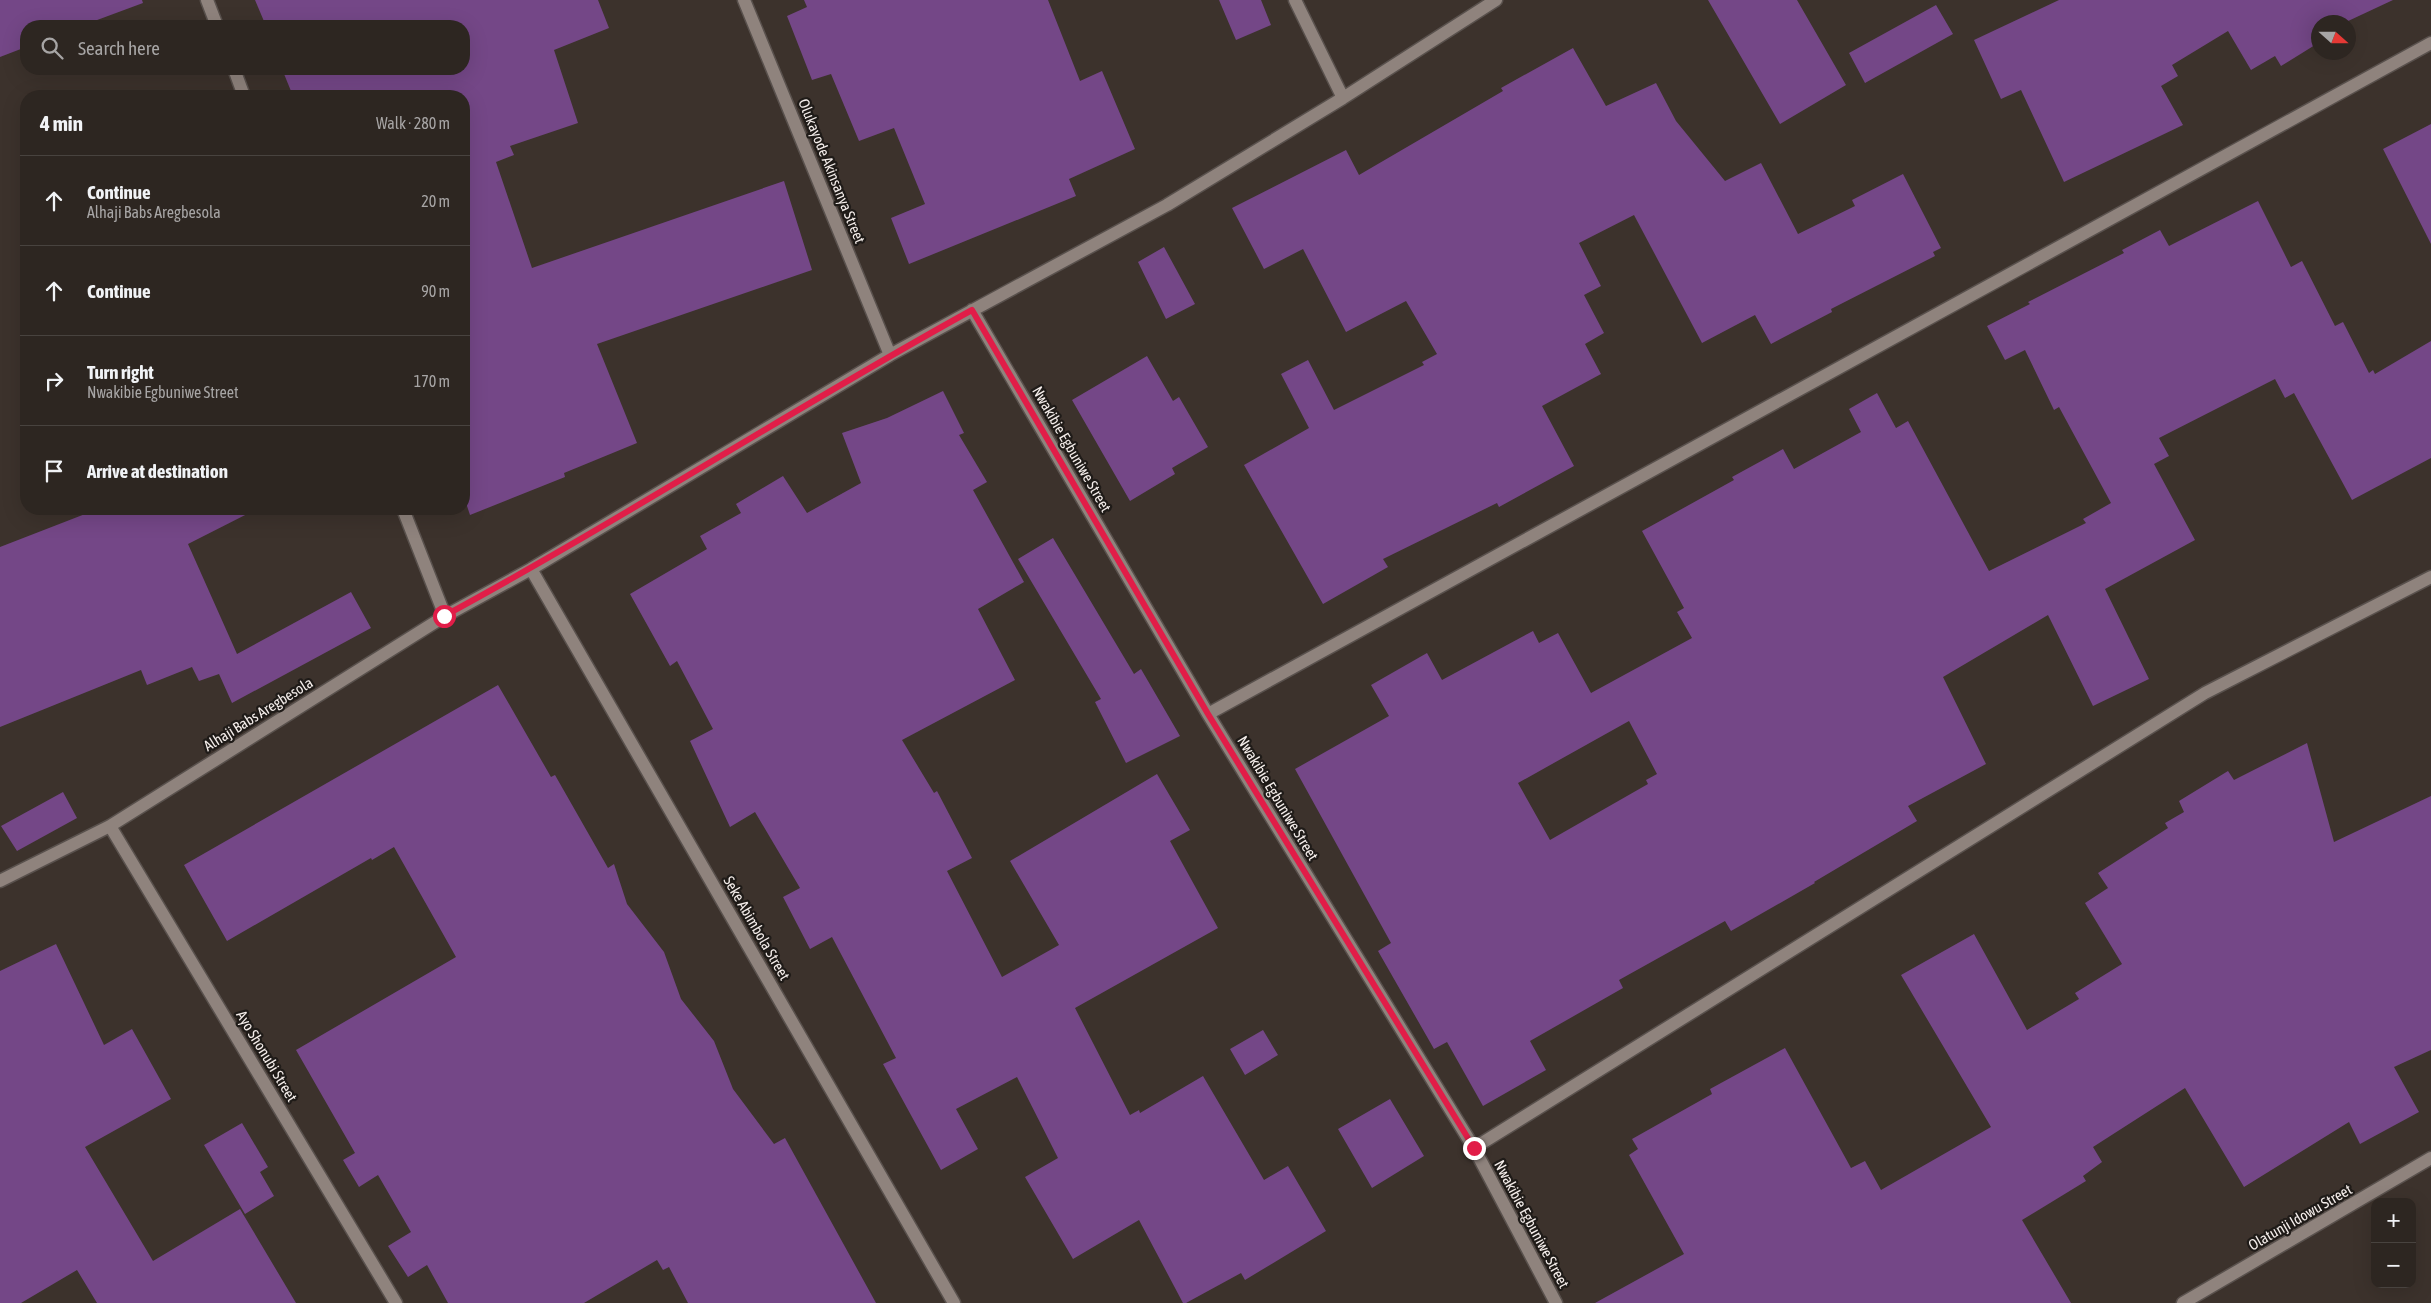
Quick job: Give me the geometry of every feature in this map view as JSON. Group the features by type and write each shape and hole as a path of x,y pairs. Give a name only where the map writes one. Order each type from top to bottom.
{"street":[{"path":"207,0 215,20"},
{"name":"Olukayode Akinsanya Street","path":"744,0 890,355"},
{"path":"1295,0 1343,98"},
{"name":"Alhaji Babs Aregbesola","path":"0,881 110,826 444,616 531,569 890,355 1167,206 1343,98 1496,0"},
{"path":"1208,714 2431,43"},
{"path":"236,75 242,90"},
{"name":"Nwakibie Egbuniwe Street","path":"972,310 1208,714 1474,1148 1556,1303"},
{"path":"405,515 444,616"},
{"name":"Seke Abimbola Street","path":"531,569 954,1303"},
{"path":"1474,1148 2204,693 2431,577"},
{"name":"Ayo Shonubi Street","path":"110,826 396,1303"},
{"name":"Olatunji Idowu Street","path":"2183,1303 2431,1158"}],"building":[{"path":"0,0 142,0 143,3 97,20 20,20 20,49 0,57"},
{"path":"255,0 598,0 609,28 554,50 578,123 510,146 514,155 496,162 532,268 784,181 812,270 597,344 637,443 564,473 565,477 470,515 470,90 291,90 284,75 470,75 470,20 263,20"},
{"path":"804,0 1048,0 1080,81 1102,71 1135,149 1069,179 1076,196 909,264 891,218 925,204 894,128 859,141 831,74 812,80 787,16 807,7"},
{"path":"1219,0 1261,0 1271,25 1236,40"},
{"path":"1708,0 1797,0 1846,85 1780,124"},
{"path":"2059,0 2393,0 2356,17 2356,15 2311,15 2311,47 2281,66 2275,56 2251,70 2228,31 2172,65 2178,76 2161,86 2183,125 2064,182 2021,90 2001,99 1974,40"},
{"path":"1936,5 1953,34 1865,83 1849,53"},
{"path":"1573,48 1606,106 1656,83 1676,121 1725,181 1761,163 1798,234 1855,206 1852,200 1903,174 1941,248 1933,252 1935,256 1831,309 1832,312 1771,344 1755,315 1702,343 1634,215 1579,243 1601,286 1584,295 1604,333 1585,344 1601,374 1542,406 1574,466 1499,507 1497,503 1383,559 1388,567 1323,604 1244,465 1309,428 1281,374 1308,360 1334,410 1424,365 1422,362 1437,354 1406,301 1346,332 1303,249 1264,269 1232,208 1346,150 1359,175 1503,91 1501,88"},
{"path":"2431,124 2431,244 2383,149"},
{"path":"2258,201 2291,267 2302,261 2335,326 2343,322 2369,373 2373,370 2375,374 2431,341 2431,458 2352,500 2294,393 2285,398 2275,379 2159,438 2169,456 2154,464 2195,540 2105,589 2149,679 2093,706 2048,615 1943,677 1986,764 1908,806 1917,821 1815,883 1731,931 1725,921 1619,980 1623,988 1530,1041 1546,1070 1483,1106 1447,1042 1434,1049 1378,951 1391,943 1295,769 1389,716 1371,685 1427,653 1442,680 1533,631 1539,643 1558,633 1591,693 1692,638 1677,612 1684,608 1642,531 1734,480 1732,477 1783,449 1794,469 1861,432 1849,409 1877,393 1896,428 1908,421 1989,571 2086,523 2083,519 2111,503 2059,407 2054,410 2025,350 2005,360 1987,326 2030,304 2028,302 2124,253 2122,250 2160,230 2169,246","holes":["1629,721 1657,774 1646,780 1648,784 1550,840 1518,783"]},
{"path":"1164,247 1195,304 1166,319 1138,262"},
{"path":"1147,356 1173,401 1179,397 1208,447 1172,468 1175,474 1130,501 1072,400"},
{"path":"943,391 964,433 959,435 987,482 973,490 1024,582 978,609 1015,680 902,740 934,793 937,791 972,858 947,871 1002,977 1059,945 1010,861 1157,774 1190,830 1170,841 1218,928 1075,1008 1130,1115 1139,1110 1140,1113 1203,1076 1264,1180 1288,1166 1326,1231 1245,1280 1241,1273 1186,1303 1183,1303 1139,1220 1073,1259 1025,1177 1058,1158 1017,1077 956,1109 978,1149 941,1170 883,1064 896,1058 832,937 810,949 783,897 800,888 755,812 730,827 690,741 713,729 677,661 670,666 630,594 707,549 700,536 741,513 736,504 783,476 807,513 861,483 842,433 887,418"},
{"path":"83,515 245,515 188,544 237,654 351,592 371,628 232,703 219,674 199,681 192,667 147,685 141,670 0,727 0,547"},
{"path":"1053,538 1134,674 1141,669 1180,736 1126,763 1095,702 1101,699 1018,559"},
{"path":"498,685 551,777 555,775 608,868 614,864 627,904 664,952 681,999 714,1041 733,1089 774,1144 785,1138 876,1303 688,1303 669,1267 663,1270 657,1260 584,1303 448,1303 427,1265 408,1277 388,1246 411,1232 378,1175 359,1187 343,1160 355,1153 296,1050 456,957 394,847 372,860 371,858 227,941 184,865"},
{"path":"2307,743 2334,842 2431,796 2431,1050 2394,1067 2419,1112 2360,1144 2349,1122 2244,1187 2185,1088 2093,1147 2102,1162 2083,1176 2086,1181 2022,1220 2071,1303 1595,1303 1684,1254 1629,1155 1638,1149 1632,1139 1712,1094 1710,1089 1785,1048 1851,1168 1865,1161 1881,1190 1991,1127 1901,975 1974,934 2027,1030 2079,999 2075,993 2122,964 2085,903 2108,888 2098,873 2168,828 2165,823 2184,812 2179,801 2228,771 2234,780"},
{"path":"63,792 77,818 17,851 1,826"},
{"path":"56,944 104,1045 132,1029 171,1099 85,1147 153,1261 240,1209 296,1303 97,1303 77,1270 21,1303 0,1303 0,971"},
{"path":"1263,1030 1278,1055 1245,1075 1230,1049"},
{"path":"1390,1099 1424,1156 1372,1188 1338,1129"},
{"path":"242,1123 268,1167 260,1172 274,1196 245,1214 204,1145"}],"route":[{"path":"444,616 531,569 890,355 972,310 1208,714 1474,1148"}]}
